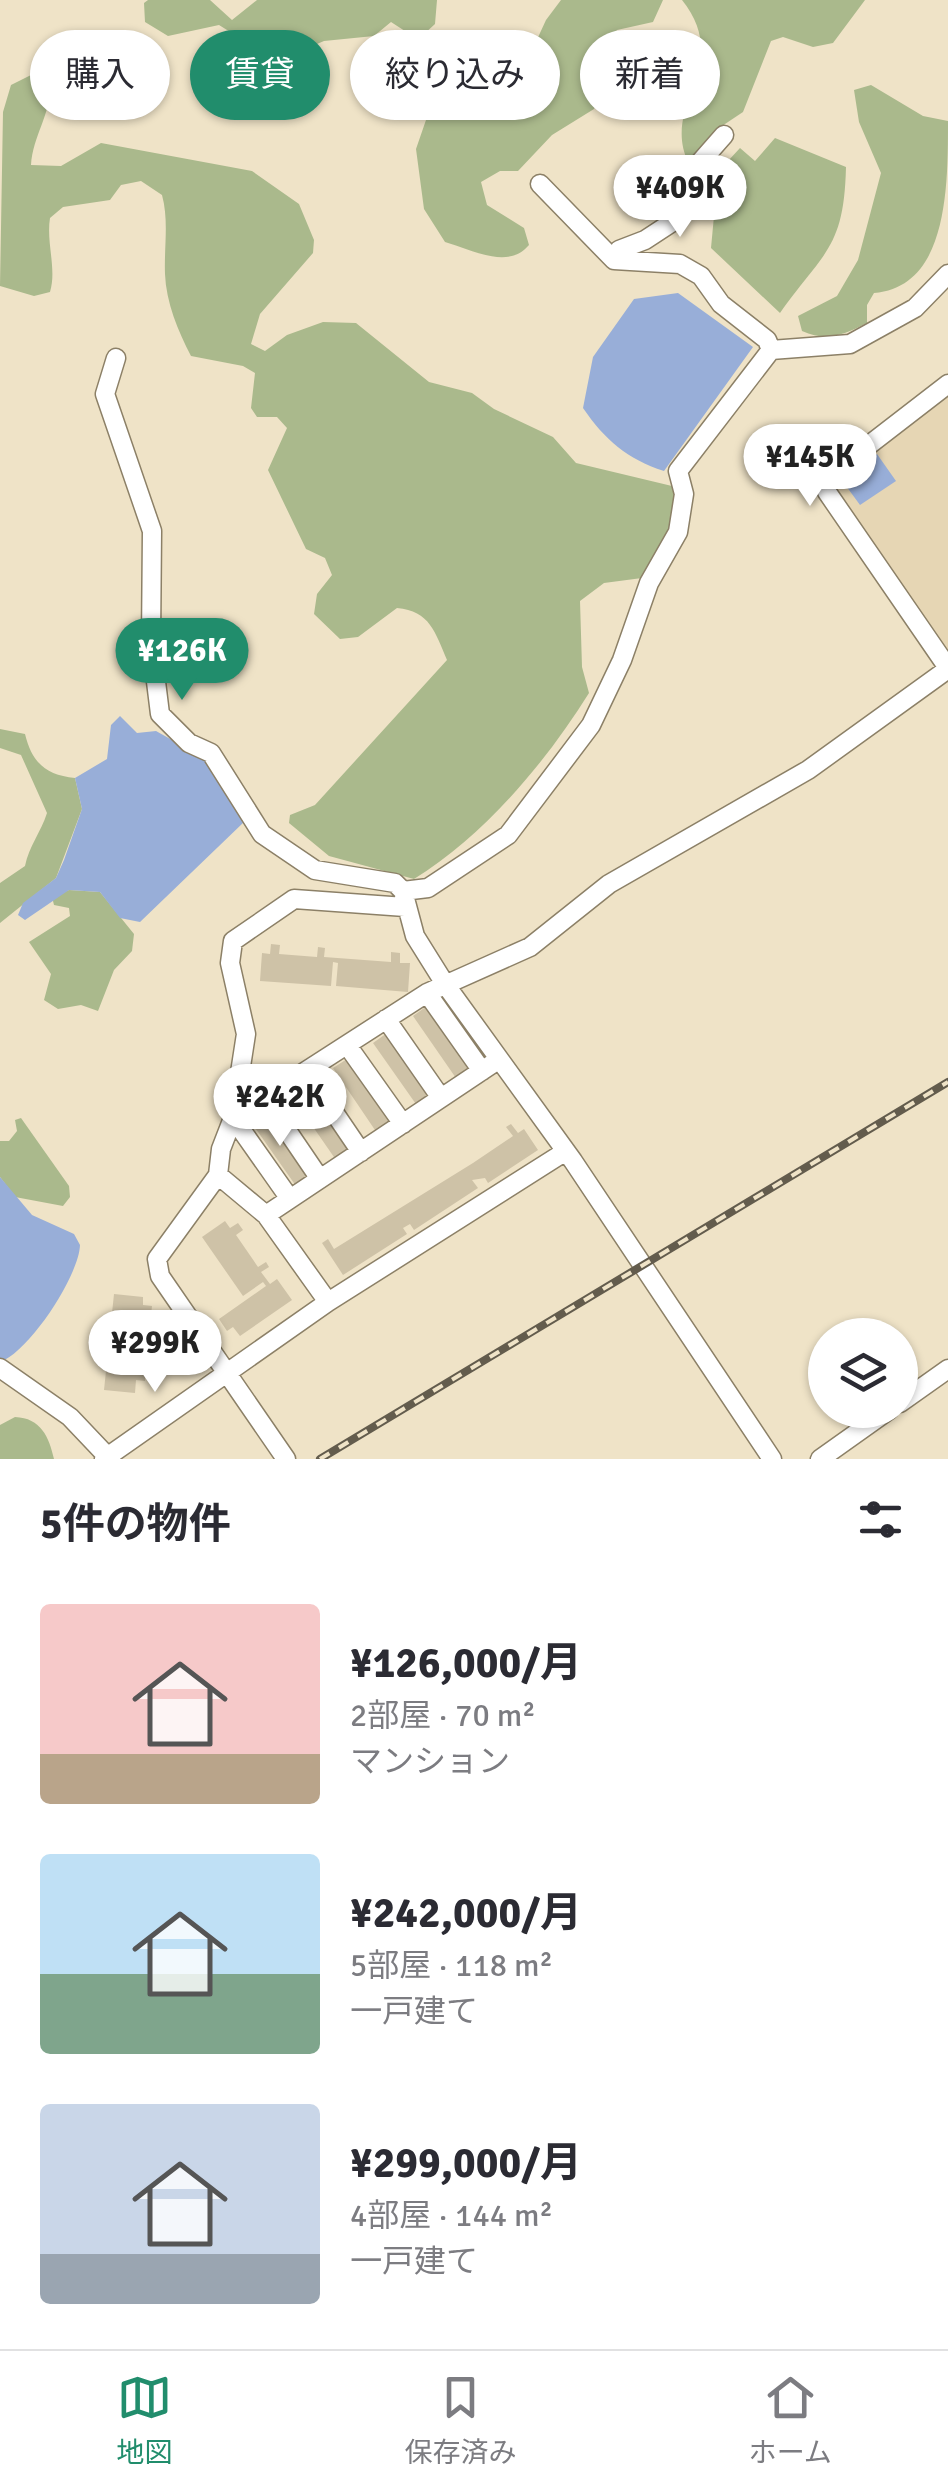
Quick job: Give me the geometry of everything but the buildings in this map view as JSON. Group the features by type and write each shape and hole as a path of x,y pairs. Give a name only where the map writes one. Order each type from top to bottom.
{"street":[{"path":"614,260 619,250 646,240 674,221 688,176 724,135"},
{"path":"540,184 614,260 624,264 661,260 690,270 722,304 766,340 771,350"},
{"path":"286,1459 157,1266 218,1174 221,1149 233,1118 246,1034 230,963 232,942 294,898 404,899 428,888 508,836 592,725 650,583 678,532 684,494 678,471 771,350 850,344 915,308 948,274"},
{"path":"116,358 105,394 152,531 151,641 160,714 189,743 211,753 262,834 315,870 396,883 436,988 490,1066 562,1152 772,1459"},
{"path":"233,1118 436,988 530,946 608,884 808,770 948,669 827,492 825,479 948,384"},
{"path":"386,1019 441,1098"},
{"path":"347,1045 403,1124"},
{"path":"266,1215 490,1066"},
{"path":"306,1071 361,1152"},
{"path":"265,1098 320,1178"},
{"path":"233,1118 290,1199"},
{"path":"0,1368 70,1417 106,1458 328,1302 562,1152"},
{"path":"218,1174 266,1215 328,1302"},
{"path":"918,1390 948,1369"},
{"path":"820,1459 864,1428"}],"shaded area":[{"path":"948,388 948,652 834,488 836,470"}],"green space":[{"path":"210,0 232,20 257,0 437,0 435,24 428,30 403,30 391,22 381,30 350,30 350,38 330,40 330,30 227,30 219,25 170,36 170,30 158,30 145,22 144,3"},
{"path":"561,0 663,0 653,22 617,30 580,30 580,118 552,135 518,171 500,171 481,182 487,205 524,228 529,245 521,252 501,257 445,242 424,209 416,149 426,120 560,120 560,30 541,30"},
{"path":"682,0 865,0 833,43 813,47 783,37 771,41 743,112 719,128 700,157 689,164 682,142 683,120 720,120 720,30 698,30"},
{"path":"30,76 30,120 43,120 31,165 61,166 101,143 252,171 299,204 314,240 313,253 260,314 251,344 265,351 287,335 323,322 356,323 429,382 472,393 494,409 553,437 576,463 672,486 680,495 667,540 642,578 604,583 580,601 582,667 589,693 572,719 512,796 465,842 414,879 329,856 289,823 290,815 315,805 447,660 439,640 424,618 408,610 397,608 358,637 340,639 314,614 317,594 332,575 325,558 306,549 268,470 287,428 277,417 257,417 251,408 255,373 243,366 191,356 168,295 162,195 141,181 121,185 110,200 63,207 50,218 50,292 34,296 0,286 3,112 11,85"},
{"path":"871,85 923,116 948,121 947,175 939,230 917,273 898,287 874,293 867,305 867,323 835,336 819,336 802,331 798,316 837,296 858,260 881,173 859,122 854,90"},
{"path":"775,138 846,167 836,233 780,313 711,248 714,216 724,204 721,185 730,175 728,161 740,148 755,161"},
{"path":"0,729 25,734 42,766 75,778 82,809 56,878 0,923 0,883 25,866 47,813 21,755 0,748"},
{"path":"69,890 100,892 134,934 132,951 114,970 98,1011 81,1005 58,1009 44,1000 51,974 29,942 70,916 69,908 54,905 52,897"},
{"path":"21,1118 69,1186 70,1197 63,1206 15,1197 0,1177 0,1141 9,1141 17,1131 15,1120"},
{"path":"15,1417 31,1421 42,1430 54,1459 0,1459 0,1425"}],"water":[{"path":"678,293 753,347 664,471 618,447 583,408 593,357 634,299"},
{"path":"877,454 896,481 860,505 841,479"},
{"path":"120,716 137,733 156,731 206,759 244,822 140,922 120,918 100,892 69,890 25,920 18,915 23,903 56,878 82,809 75,778 107,759 111,725"},
{"path":"0,1177 32,1215 74,1234 80,1245 71,1275 51,1311 25,1344 0,1362"}],"railway":[{"path":"320,1459 948,1082"}]}
